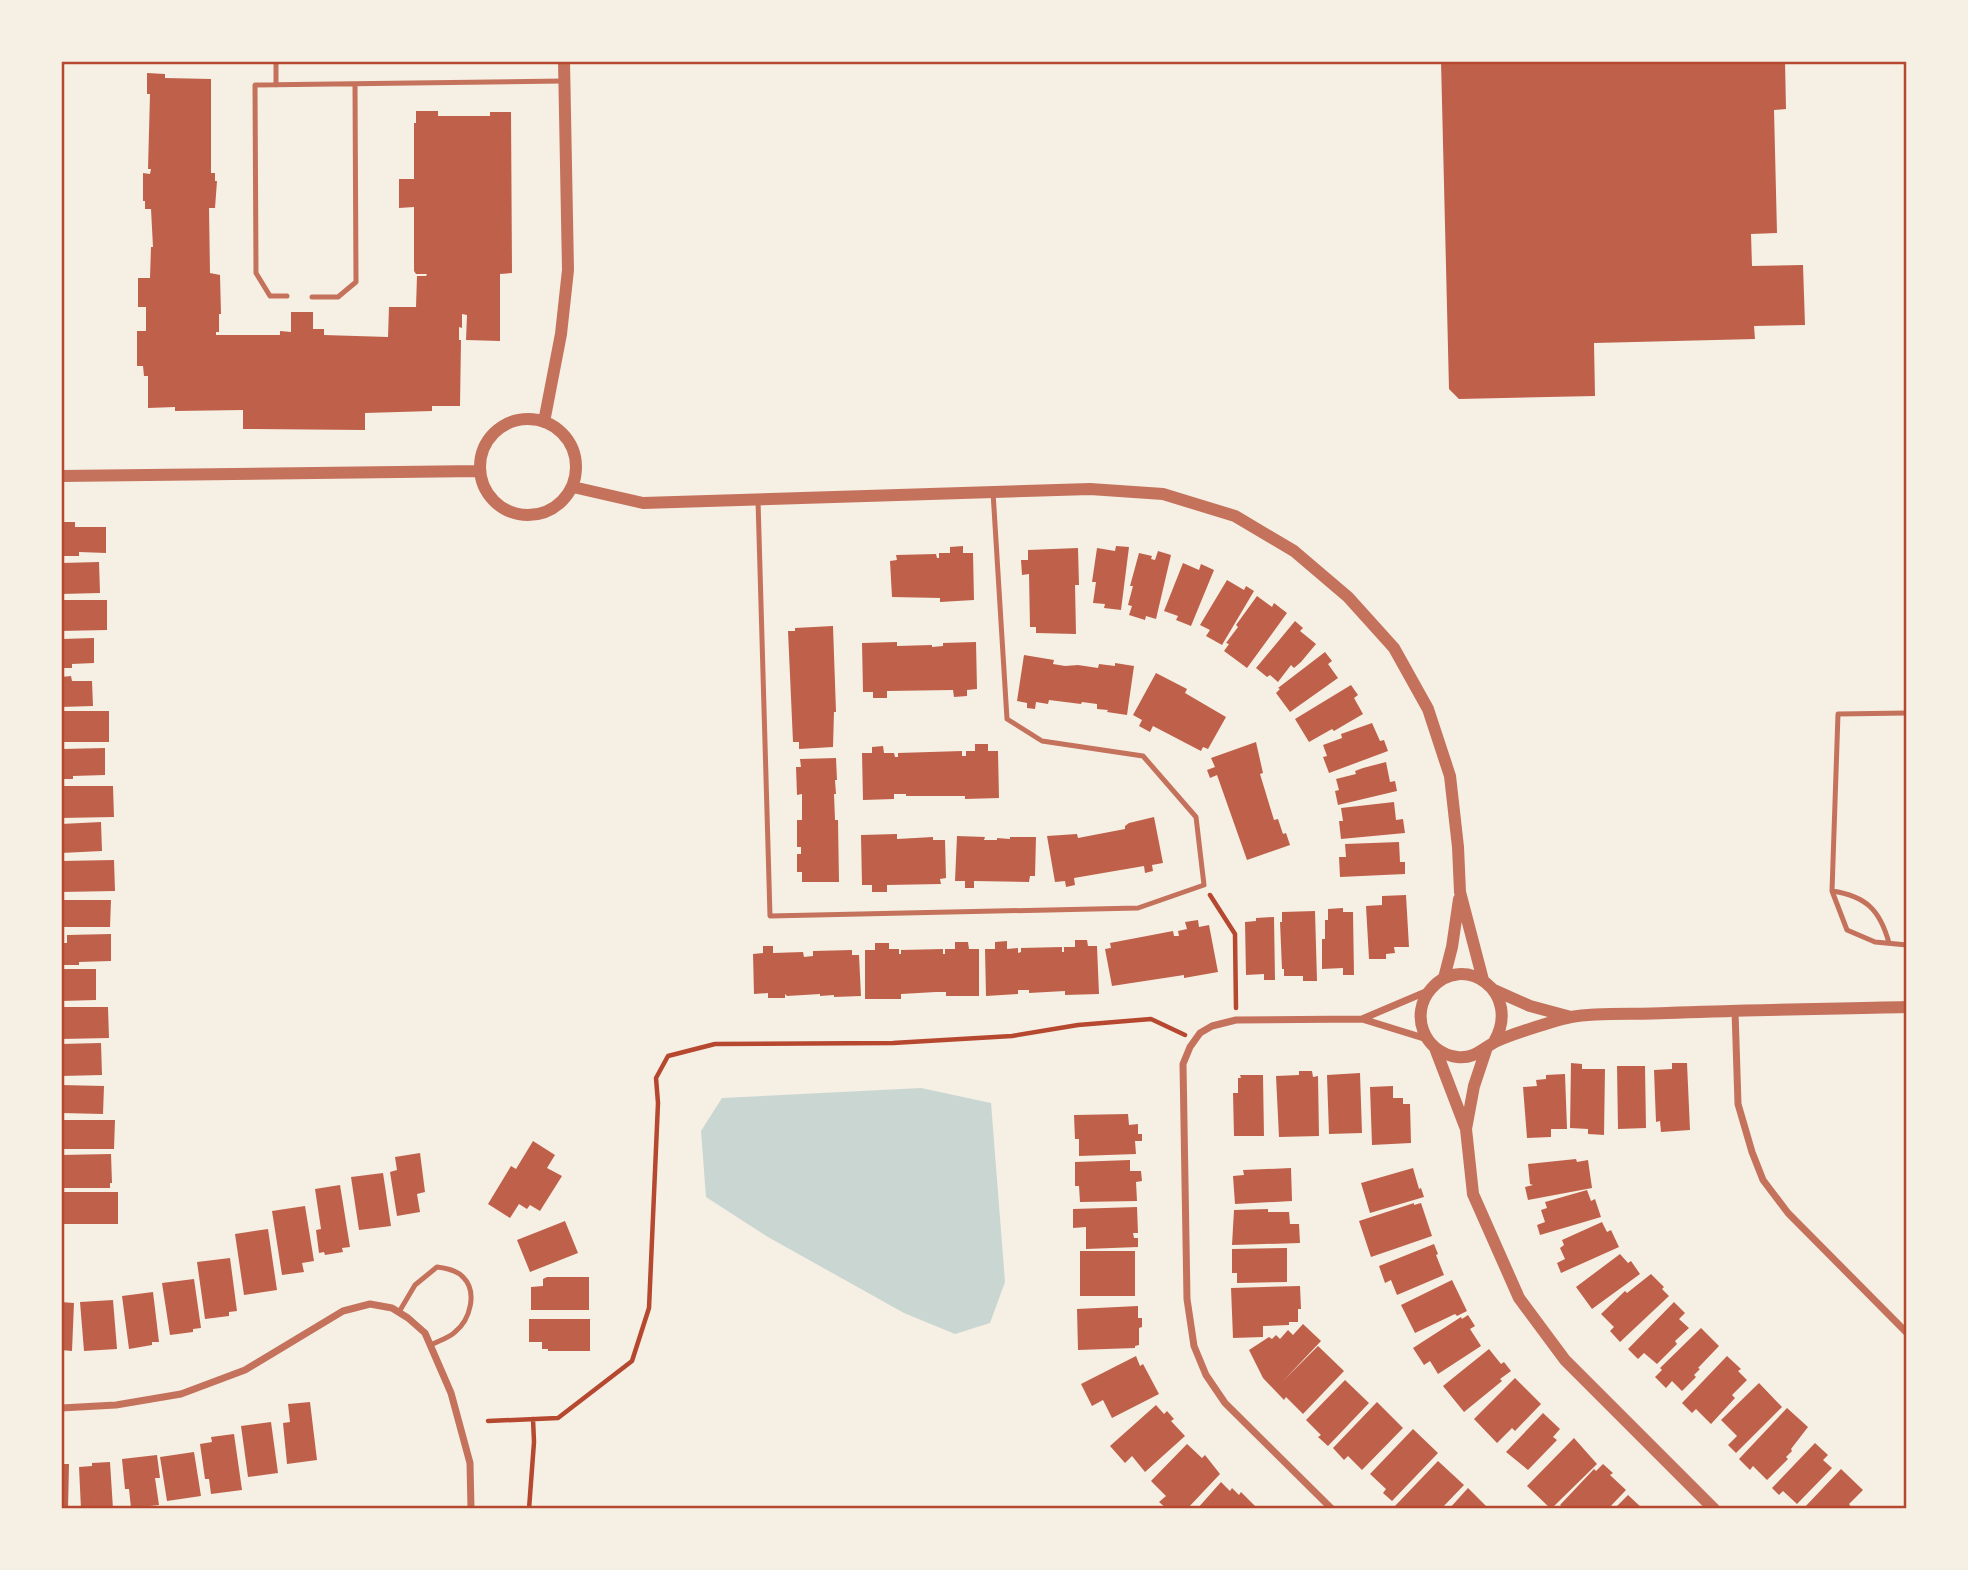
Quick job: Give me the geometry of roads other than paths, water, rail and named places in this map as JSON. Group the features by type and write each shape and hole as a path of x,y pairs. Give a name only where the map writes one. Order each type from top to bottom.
{"street":[{"path":"544,422 561,334 568,270 564,61"},
{"path":"528,419 544,422 558,429 572,448 577,471 573,487 564,500 551,510 536,515 520,515 505,510 492,500 484,486 480,471 481,455 488,440 499,429 528,419"},
{"path":"61,476 480,471"},
{"path":"573,487 643,503 1090,489 1163,494 1235,516 1294,551 1348,597 1394,648 1428,709 1450,776 1458,848 1460,892 1452,947 1444,978"},
{"path":"1460,892 1483,981"},
{"path":"1362,1019 1428,991 1444,978 1457,975 1471,975 1494,990 1530,1006 1571,1017 1907,1007"},
{"path":"1465,1129 1474,1086 1490,1046 1501,1030 1501,1002 1494,990"},
{"path":"1428,991 1422,1002 1422,1028 1465,1129 1474,1194 1519,1298 1565,1360 1714,1509"},
{"path":"1735,1011 1738,1104 1763,1180 1788,1213 1907,1333"},
{"path":"1332,1509 1225,1403 1206,1375 1194,1346 1187,1299 1183,1065 1200,1033 1212,1026 1236,1020 1362,1019 1431,1044 1446,1055 1460,1058 1473,1056 1490,1046 1571,1017"},
{"path":"61,1408 116,1405 181,1394 245,1370 343,1311 370,1304 392,1308 425,1333 451,1393 470,1463 471,1509"}],"lane":[{"path":"276,61 276,85"},
{"path":"287,296 270,296 256,273 255,85 564,81"},
{"path":"312,297 338,297 356,282 355,84"},
{"path":"758,500 770,916 1138,908 1204,885 1196,817 1143,756 1042,741 1007,719 993,492"},
{"path":"1907,713 1838,714 1832,891 1847,930 1875,942 1907,945"},
{"path":"1832,891 1852,894 1866,902 1884,925 1889,943"},
{"path":"399,1312 415,1285 437,1266 450,1269 463,1277 470,1290 471,1305 466,1320 455,1332 430,1345"}]}
